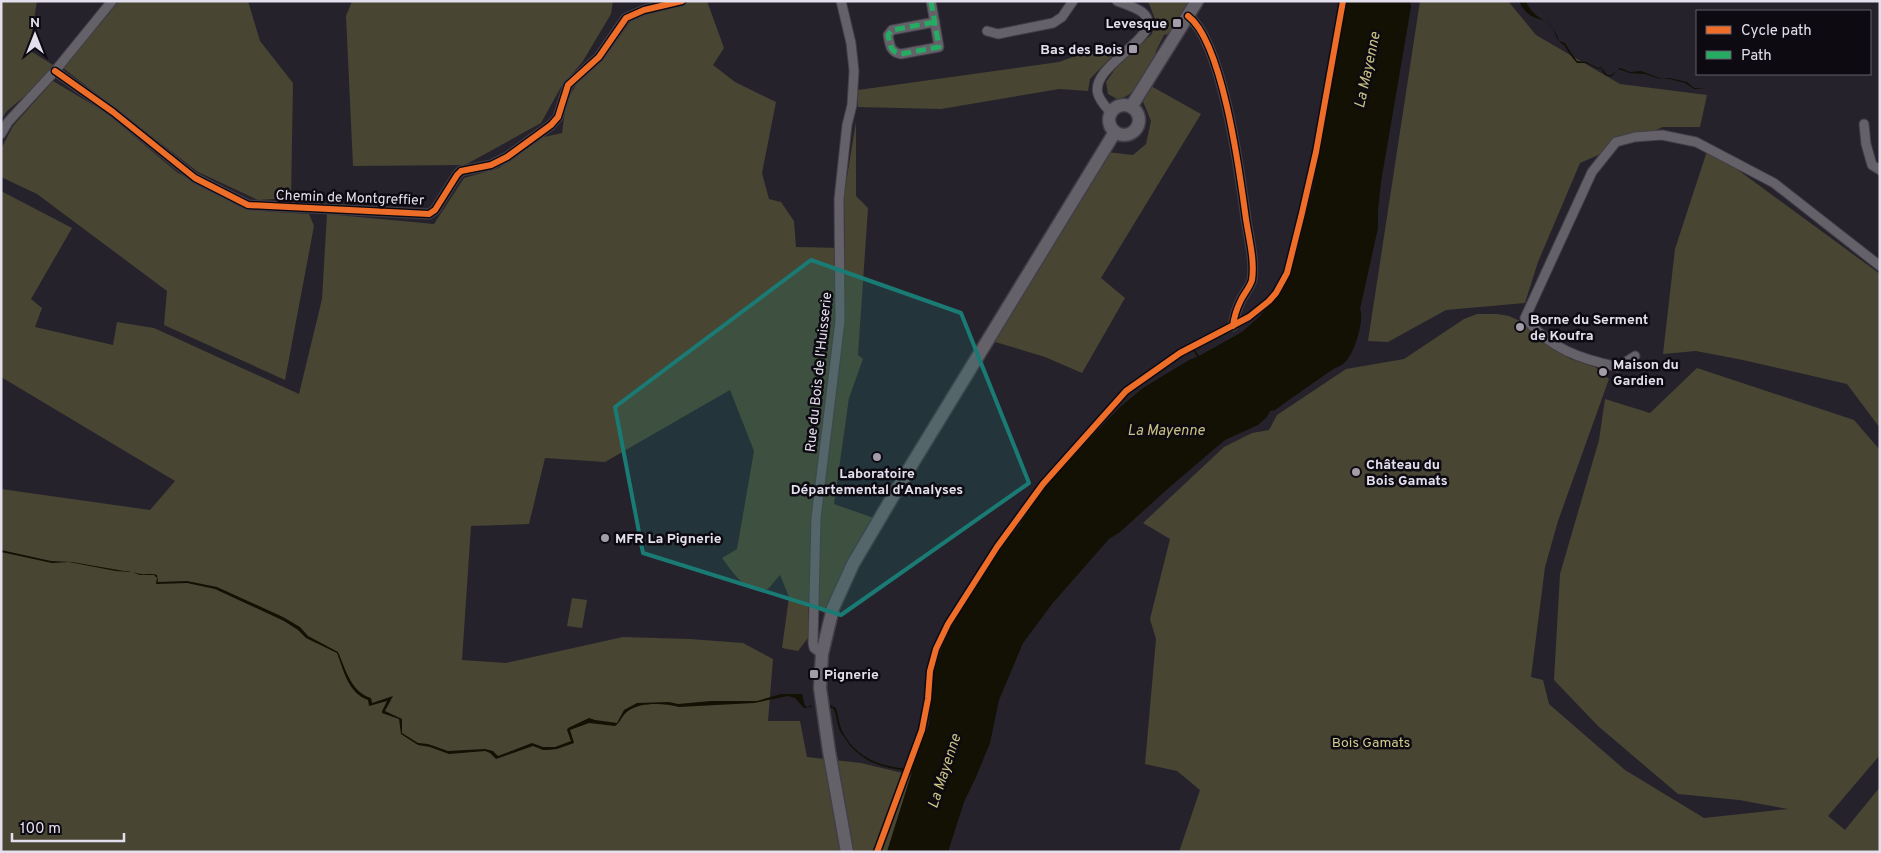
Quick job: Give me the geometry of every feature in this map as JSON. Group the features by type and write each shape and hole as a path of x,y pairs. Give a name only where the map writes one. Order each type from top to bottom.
{"main road":[{"path":"1131,107 1197,1"},
{"path":"1122,105 1131,107 1139,118 1137,128 1130,134 1120,135 1110,126 1111,113 1122,105"},
{"path":"847,852 822,705 820,672 822,654 833,608 853,564 908,469 1115,132"}],"street":[{"path":"1,134 8,122 55,71 112,1"},
{"name":"Chemin de Montgreffier","path":"55,71 113,112 195,178 248,205 429,214 435,210 461,171 491,165 507,157 551,125 558,117 568,85 600,57 626,18 644,10 682,1"},
{"name":"Rue du Bois de l'Huisserie","path":"822,654 814,648 813,643 816,518 840,321 839,199 846,125 852,105 854,71 851,42 841,1"},
{"path":"931,1 935,22 939,47 901,54 895,53 892,50 888,35 892,30 935,22"},
{"path":"987,31 998,34 1053,23 1062,17 1073,1"},
{"path":"1111,113 1098,94 1099,80 1109,67 1145,34 1148,25 1147,18 1139,5 1117,1"},
{"path":"1188,16 1199,29 1216,66 1224,96 1242,189 1252,264 1252,282 1240,301 1233,326"},
{"path":"1864,124 1866,144 1872,165 1880,170"},
{"path":"1635,356 1618,367 1589,360 1558,348 1533,328 1525,318 1592,172 1616,142 1635,137 1662,135 1696,142 1774,184 1880,266"}],"highlighted area":[{"path":"811,260 961,313 1029,483 841,615 643,553 615,407"}],"green space":[{"path":"1,1 37,1 29,50 58,68 7,111 1,120"},
{"path":"119,1 248,1 260,41 293,83 291,198 258,200 198,172 63,68"},
{"path":"352,1 613,1 611,14 583,61 561,87 541,123 465,165 353,166 346,16"},
{"path":"683,1 707,1 724,48 713,65 735,82 776,102 762,173 769,199 781,202 794,221 796,247 845,248 844,195 856,122 856,196 868,208 858,355 863,359 849,398 834,504 874,518 826,614 808,604 808,638 798,651 782,648 789,597 780,575 768,589 753,589 741,581 722,558 737,549 754,451 730,390 605,462 545,458 529,524 471,526 462,660 506,663 623,637 743,643 773,659 768,721 800,721 807,757 861,763 911,775 887,852 1,852 1,489 150,510 175,481 1,377 1,191 72,228 31,299 42,308 35,327 113,345 117,322 154,328 299,394 322,299 327,214 434,224 464,178 499,168 539,138 562,133 566,103 579,79 601,62 634,17"},
{"path":"1148,1 1189,1 1170,33 1164,35 1140,83 1130,94 1117,99 1108,94 1106,82 1116,68 1152,34 1155,19"},
{"path":"1420,1 1508,1 1536,35 1620,84 1707,95 1700,127 1663,127 1580,163 1538,262 1525,303 1446,310 1388,342 1368,341"},
{"path":"1089,51 1117,51 1090,79 1088,91 1059,89 941,109 858,107 858,90 1059,62"},
{"path":"53,81 105,112 178,173 248,210 309,214 314,226 285,380 164,325 167,291 37,194 1,177 1,149 13,126"},
{"path":"1151,86 1201,114 1101,278 1125,298 1082,373 1045,357 992,341 1107,152 1133,155 1146,144 1151,121 1142,99"},
{"path":"1708,148 1880,274 1880,428 1847,384 1696,351 1663,354 1675,249"},
{"name":"Bois Gamats","path":"1477,314 1509,316 1524,323 1554,350 1571,359 1595,367 1609,379 1558,521 1545,567 1531,677 1543,680 1549,704 1625,770 1704,818 1788,809 1739,800 1678,794 1598,726 1554,680 1560,574 1599,440 1605,399 1650,413 1697,368 1854,420 1880,450 1880,755 1828,816 1845,830 1880,787 1880,852 1179,852 1200,790 1177,771 1145,764 1156,639 1150,619 1170,539 1143,523 1224,447 1252,433 1269,430 1277,415 1346,369 1404,359 1464,319"},
{"path":"572,598 587,600 582,628 567,626"}],"water":[{"name":"La Mayenne","path":"1347,1 1410,1 1411,7 1381,182 1378,228 1360,309 1360,328 1352,352 1344,363 1275,410 1270,411 1267,417 1258,425 1225,440 1120,532 1109,539 1052,604 1023,643 999,700 990,743 964,802 948,852 887,852 912,772 872,762 856,751 840,731 835,711 833,708 829,708 830,705 836,708 842,731 855,749 871,760 881,764 912,769 914,762 911,753 923,740 929,724 933,674 954,620 1003,544 1020,525 1045,488 1120,407 1143,388 1197,357 1193,349 1199,356 1242,332 1259,317 1277,296 1286,280 1297,251 1313,187"},
{"path":"1519,1 1526,1 1529,8 1545,21 1526,12"},
{"path":"1559,41 1565,43 1577,61 1586,62 1598,68 1601,67 1607,75 1617,71 1612,76 1608,76 1604,73 1601,68 1598,69 1586,63 1577,63"},
{"path":"1618,69 1630,72 1641,71 1662,79 1645,74 1630,73"},
{"path":"1669,78 1687,82 1694,88 1706,89 1694,89 1685,83 1662,79"},
{"path":"1,550 51,561 72,562 132,572 116,571 69,562 52,563 1,552"},
{"path":"132,572 157,575 158,582 187,581 217,587 283,617 300,627 308,636 338,652 354,686 364,695 371,698 372,703 393,696 385,711 402,719 402,733 418,743 428,744 448,751 485,749 493,751 498,756 532,743 543,747 555,747 571,741 568,728 589,718 617,723 624,710 637,703 669,702 678,704 711,701 757,701 781,694 802,694 805,706 812,705 811,707 804,708 795,698 788,696 754,703 679,707 659,704 646,705 628,711 615,726 589,723 570,730 574,743 557,749 543,750 533,746 496,759 485,751 449,754 418,745 401,734 399,719 382,713 387,701 369,706 368,700 361,697 351,687 337,653 306,638 284,621 215,589 187,583 156,584 157,578 154,575 140,575"}],"marked path":[{"path":"931,1 939,47 901,54 891,48 888,35 892,30 935,22"}],"cycle path":[{"path":"55,71 113,112 195,178 248,205 429,214 435,210 461,171 491,165 507,157 551,125 558,117 568,85 599,57 626,18 644,10 682,1"},
{"path":"877,852 922,730 928,699 930,671 936,649 948,624 997,547 1043,484 1126,391 1180,353 1249,317 1276,293 1287,273 1316,152 1343,1"},
{"path":"1188,16 1200,30 1211,52 1220,80 1234,142 1251,250 1252,280 1238,306 1233,326"}],"place":[{"name":"Levesque","path":"1177,23"},
{"name":"Bas des Bois","path":"1133,49"},
{"name":"Borne du Serment de Koufra","path":"1520,327"},
{"name":"Maison du Gardien","path":"1603,372"},
{"name":"Laboratoire Départemental d'Analyses","path":"877,457"},
{"name":"Château du Bois Gamats","path":"1356,472"},
{"name":"MFR La Pignerie","path":"605,538"},
{"name":"Pignerie","path":"814,674"}]}
